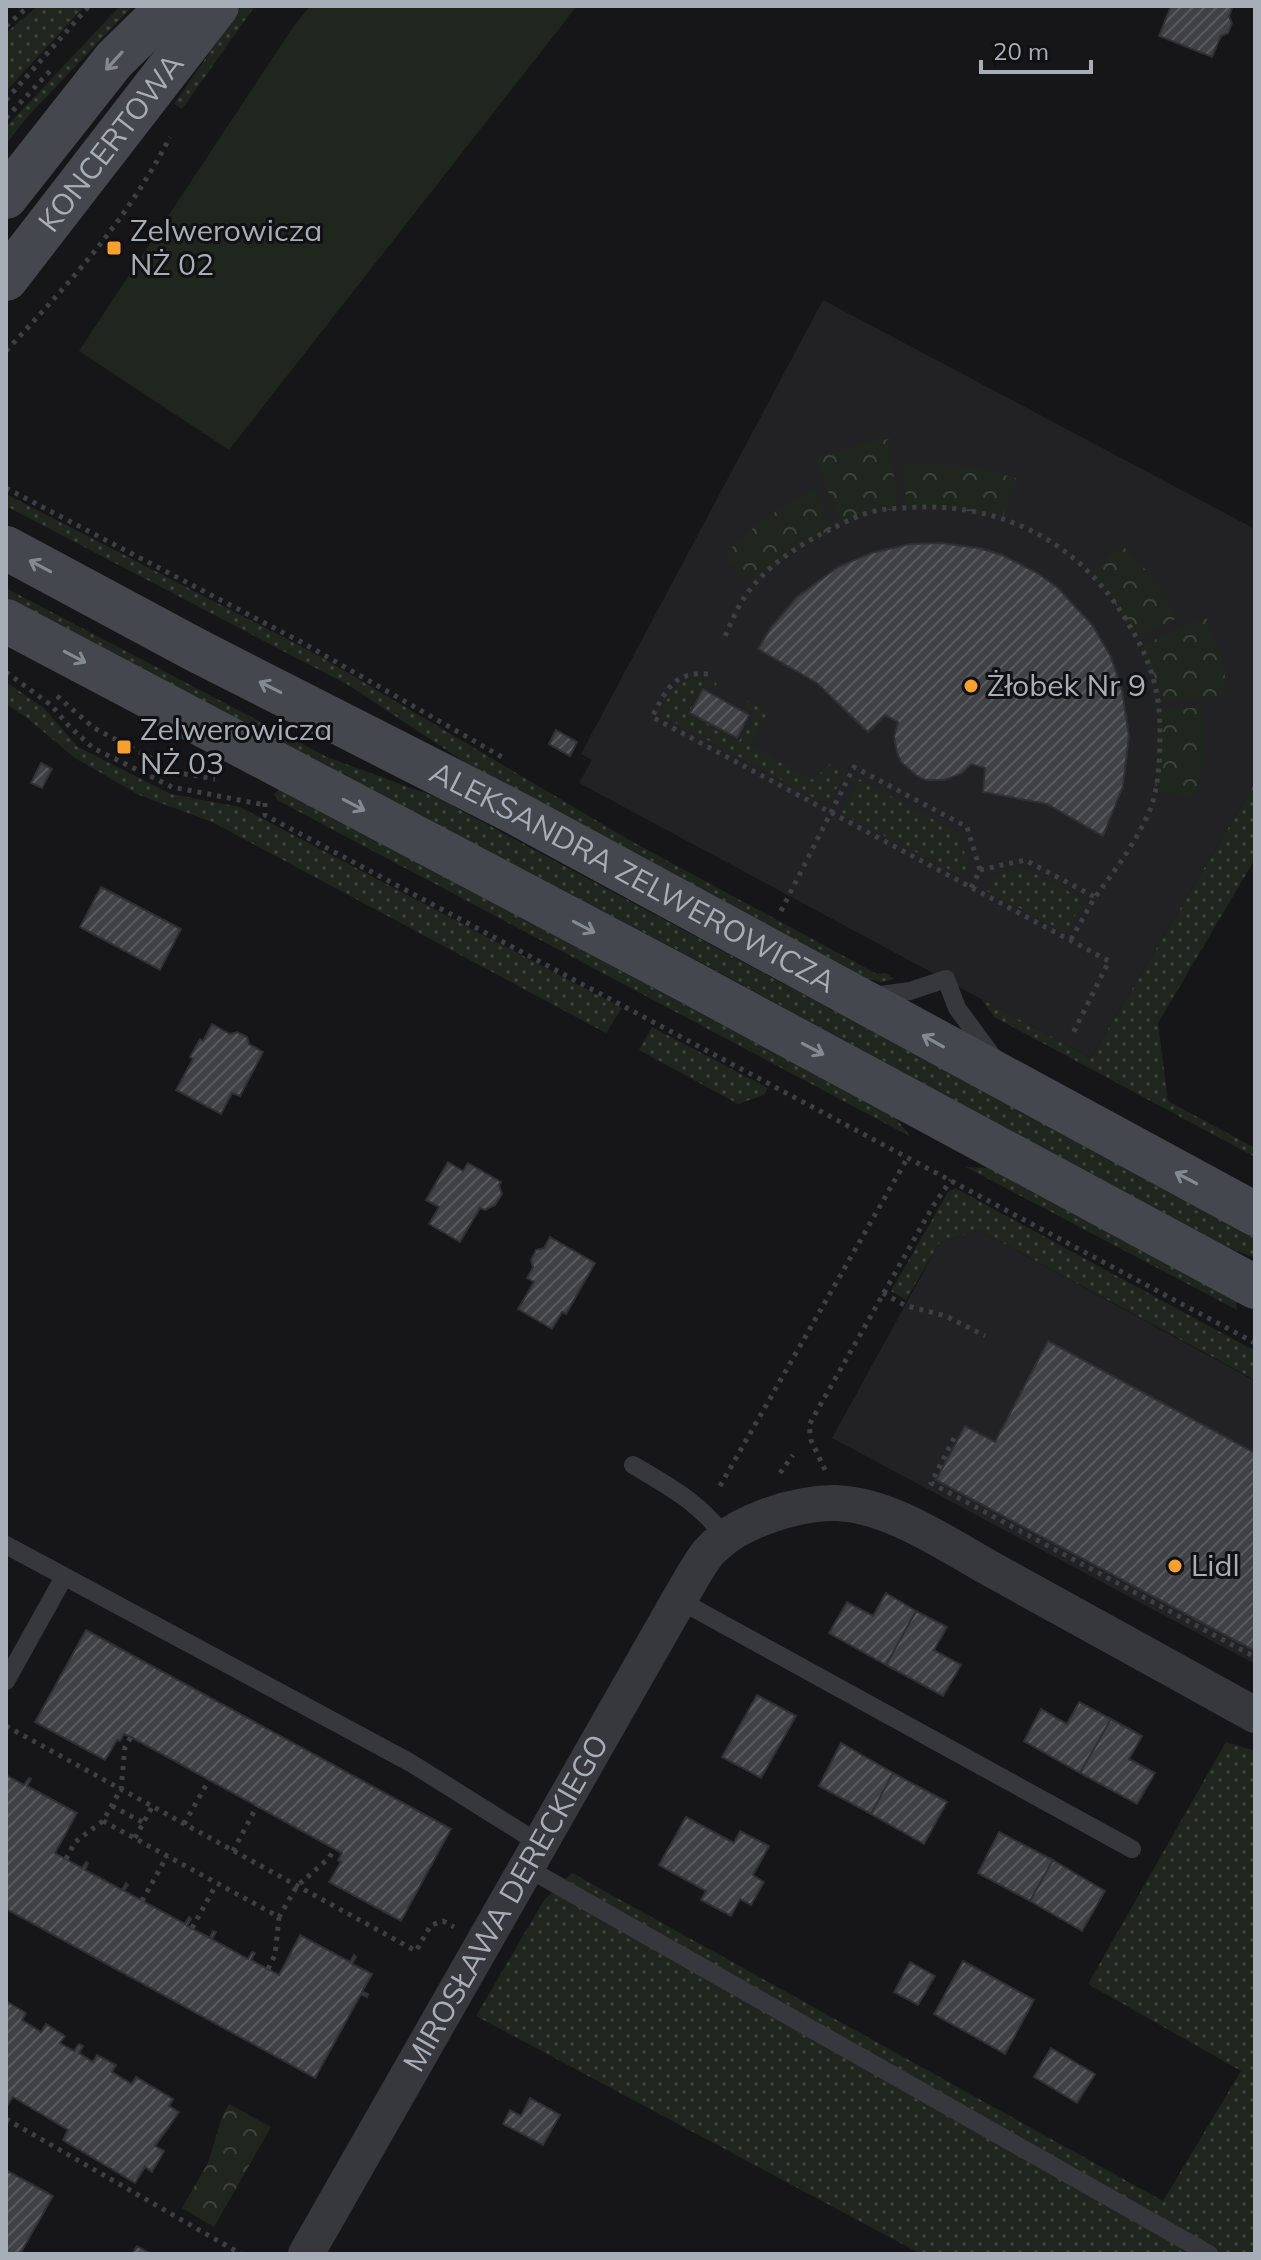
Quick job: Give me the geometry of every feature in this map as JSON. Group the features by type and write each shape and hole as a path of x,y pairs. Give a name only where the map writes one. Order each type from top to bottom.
{"street":[{"name":"KONCERTOWA","path":"6,197 114,60 169,6"},
{"name":"KONCERTOWA","path":"6,279 217,6"},
{"name":"ALEKSANDRA ZELWEROWICZA","path":"6,548 194,649 514,812 1255,1214"},
{"path":"6,621 656,964 1255,1287"},
{"path":"717,1546 770,1514 834,1503 872,1508 974,1560 1255,1715"},
{"name":"MIROSŁAWA DERECKIEGO","path":"306,2254 679,1600 717,1546"}],"lane":[{"path":"850,996 892,994 946,979 957,1008 976,1037 1024,1091"},
{"path":"633,1465 687,1498 711,1518 717,1546"},
{"path":"6,1545 411,1763 533,1856 1209,2254"},
{"path":"6,1681 64,1577"},
{"path":"679,1600 1132,1849"}],"path":[{"path":"6,26 29,6"},
{"path":"6,100 89,6"},
{"path":"6,351 84,267 117,226 152,173 176,126"},
{"path":"725,636 745,596 779,562 810,539 870,512 937,507 976,512 1026,528 1064,549 1108,592 1141,646 1158,690 1160,745 1151,808 1129,852 1095,897 1070,941"},
{"path":"708,674 695,673 679,678 664,694 652,717 1109,961 1071,1037"},
{"path":"51,690 94,728 179,773 223,781"},
{"path":"778,915 854,767 967,827 980,870 971,888"},
{"path":"266,797 265,815 1255,1343"},
{"path":"980,870 1025,860 1095,897"},
{"path":"710,1479 722,1489 908,1157"},
{"path":"809,1425 951,1180"},
{"path":"883,1293 904,1305 946,1316 985,1336"},
{"path":"954,1438 931,1483 1255,1657"},
{"path":"777,1482 793,1455"},
{"path":"6,1726 416,1951 431,1925 443,1921 465,1933"},
{"path":"66,1859 75,1842 103,1821 112,1806 121,1789 125,1747 131,1737"},
{"path":"184,1824 209,1780"},
{"path":"112,1806 144,1823"},
{"path":"233,1851 257,1806"},
{"path":"135,1838 152,1807"},
{"path":"103,1821 279,1917"},
{"path":"268,1969 275,1955 279,1917 297,1886 329,1858 335,1848"},
{"path":"142,1901 167,1856"},
{"path":"192,1928 216,1885"},
{"path":"6,2119 241,2254"}],"shaded area":[{"path":"823,300 1255,529 1255,783 1091,1058 579,783 592,760 581,754"},
{"name":"Lidl","path":"979,1230 1255,1381 1255,1664 832,1438 940,1242"}],"green space":[{"path":"38,6 85,6 6,91 6,33"},
{"path":"120,6 133,6 29,115 6,144 6,127"},
{"path":"242,6 255,6 182,109 174,104"},
{"path":"310,6 577,6 229,450 79,351 293,27"},
{"path":"890,439 897,509 870,512 842,524 814,459 866,442"},
{"path":"935,463 977,468 1016,478 1002,520 959,509 907,508 903,465"},
{"path":"815,489 832,528 785,557 755,584 724,556 766,518"},
{"path":"6,494 316,654 631,841 877,974 886,973 894,979 881,982 863,978 481,773 350,686 6,506"},
{"path":"1121,544 1153,578 1177,618 1136,638 1108,592 1092,574"},
{"path":"6,588 327,757 436,797 1255,1237 1255,1258 1222,1245 685,954 6,602"},
{"path":"1206,617 1220,654 1229,694 1159,703 1158,690 1141,646"},
{"path":"705,678 717,683 714,690 703,685 688,714 739,741 755,713 745,707 748,701 767,713 750,746 813,780 830,764 845,772 828,805 659,714 682,683"},
{"path":"6,682 44,708 78,747 171,794 240,807 622,1008 606,1033 212,822 139,795 75,758 6,704"},
{"path":"1202,707 1204,751 1196,799 1155,789 1160,745 1159,711"},
{"path":"859,779 959,833 968,864 962,876 841,813"},
{"path":"1255,783 1255,859 1158,1023 1168,1101 1255,1148 1255,1157 994,1017 981,999 1091,1058"},
{"path":"279,789 894,1116 911,1137 277,800 274,794"},
{"path":"1024,868 1083,899 1067,933 987,891 995,875"},
{"path":"652,1027 768,1088 764,1095 738,1104 639,1050"},
{"path":"966,1167 989,1168 1236,1300 1237,1310"},
{"path":"955,1188 1255,1351 1255,1380 979,1230 940,1242 906,1300 891,1291 948,1192"},
{"path":"1226,1742 1255,1751 1255,2254 921,2254 476,2016 544,1900 572,1873 1163,2201 1241,2071 1088,1984"},
{"path":"229,2104 271,2127 214,2227 182,2208 208,2163"}],"building":[{"path":"1171,6 1233,6 1228,33 1221,36 1212,57 1159,36"},
{"name":"Żłobek Nr 9","path":"941,543 979,548 1002,555 1039,574 1058,588 1093,626 1111,657 1122,690 1129,736 1123,786 1103,836 1047,804 983,792 985,768 971,764 962,773 945,780 926,780 917,776 901,762 897,753 894,737 898,722 885,715 868,732 817,683 758,649 772,626 797,597 838,567 871,553 910,544"},
{"path":"703,689 749,715 737,738 690,713"},
{"path":"556,730 577,742 570,756 549,744"},
{"path":"41,763 52,769 42,788 31,783"},
{"path":"101,887 181,929 160,970 80,927"},
{"path":"212,1024 230,1034 237,1032 247,1037 249,1044 263,1052 240,1096 232,1093 221,1114 176,1090 193,1059 190,1057"},
{"path":"448,1162 463,1171 468,1163 501,1182 502,1194 495,1205 485,1210 480,1208 460,1242 429,1224 439,1207 426,1200"},
{"path":"550,1237 595,1263 566,1314 562,1312 552,1329 518,1309 534,1282 527,1278 533,1267 531,1260 536,1250 544,1248"},
{"name":"Lidl","path":"1048,1341 1255,1453 1255,1651 936,1480 965,1426 995,1442"},
{"path":"886,1593 916,1611 886,1665 829,1633 847,1602 873,1616"},
{"path":"916,1611 947,1627 934,1650 961,1665 943,1696 886,1665"},
{"path":"86,1630 451,1829 401,1921 329,1882 341,1862 338,1860 342,1853 131,1737 124,1734 120,1741 117,1740 105,1760 35,1722"},
{"path":"757,1695 796,1716 761,1778 722,1757"},
{"path":"1079,1702 1111,1719 1080,1773 1024,1741 1041,1709 1067,1724"},
{"path":"1111,1719 1142,1736 1129,1759 1155,1773 1137,1804 1080,1773"},
{"path":"841,1743 893,1773 871,1814 819,1786"},
{"path":"893,1773 947,1802 924,1844 871,1814"},
{"path":"6,1775 24,1785 31,1779 27,1786 77,1813 55,1853 82,1868 88,1863 85,1870 122,1890 126,1883 128,1885 124,1891 185,1924 189,1917 187,1926 210,1938 213,1931 216,1932 212,1939 248,1959 252,1952 255,1953 251,1960 279,1975 300,1935 350,1962 354,1955 352,1964 372,1974 362,1992 368,1994 367,1997 361,1994 315,2078 6,1909"},
{"path":"686,1817 734,1843 740,1831 769,1846 753,1875 764,1882 751,1905 740,1899 731,1916 701,1900 706,1891 659,1865"},
{"path":"999,1832 1053,1860 1030,1901 978,1873"},
{"path":"1053,1860 1105,1891 1082,1931 1030,1901"},
{"path":"963,1961 1034,2000 1005,2054 934,2014"},
{"path":"910,1962 935,1976 918,2005 894,1992"},
{"path":"6,2001 26,2013 22,2020 41,2032 46,2024 65,2036 60,2043 74,2051 79,2044 83,2046 79,2053 93,2062 97,2055 116,2065 112,2072 132,2084 136,2077 173,2099 169,2106 179,2112 155,2146 164,2151 152,2172 145,2167 135,2183 63,2140 68,2130 13,2097 6,2107"},
{"path":"1051,2048 1095,2074 1077,2103 1034,2077"},
{"path":"530,2098 560,2115 543,2145 503,2124 510,2110 521,2116"},
{"path":"6,2170 53,2196 20,2254 6,2254"},
{"path":"137,2246 151,2254 132,2254"}],"place":[{"name":"Zelwerowicza NŻ 02","path":"114,248"},
{"name":"Żłobek Nr 9","path":"971,686"},
{"name":"Zelwerowicza NŻ 03","path":"124,747"},
{"name":"Lidl","path":"1175,1566"}]}
